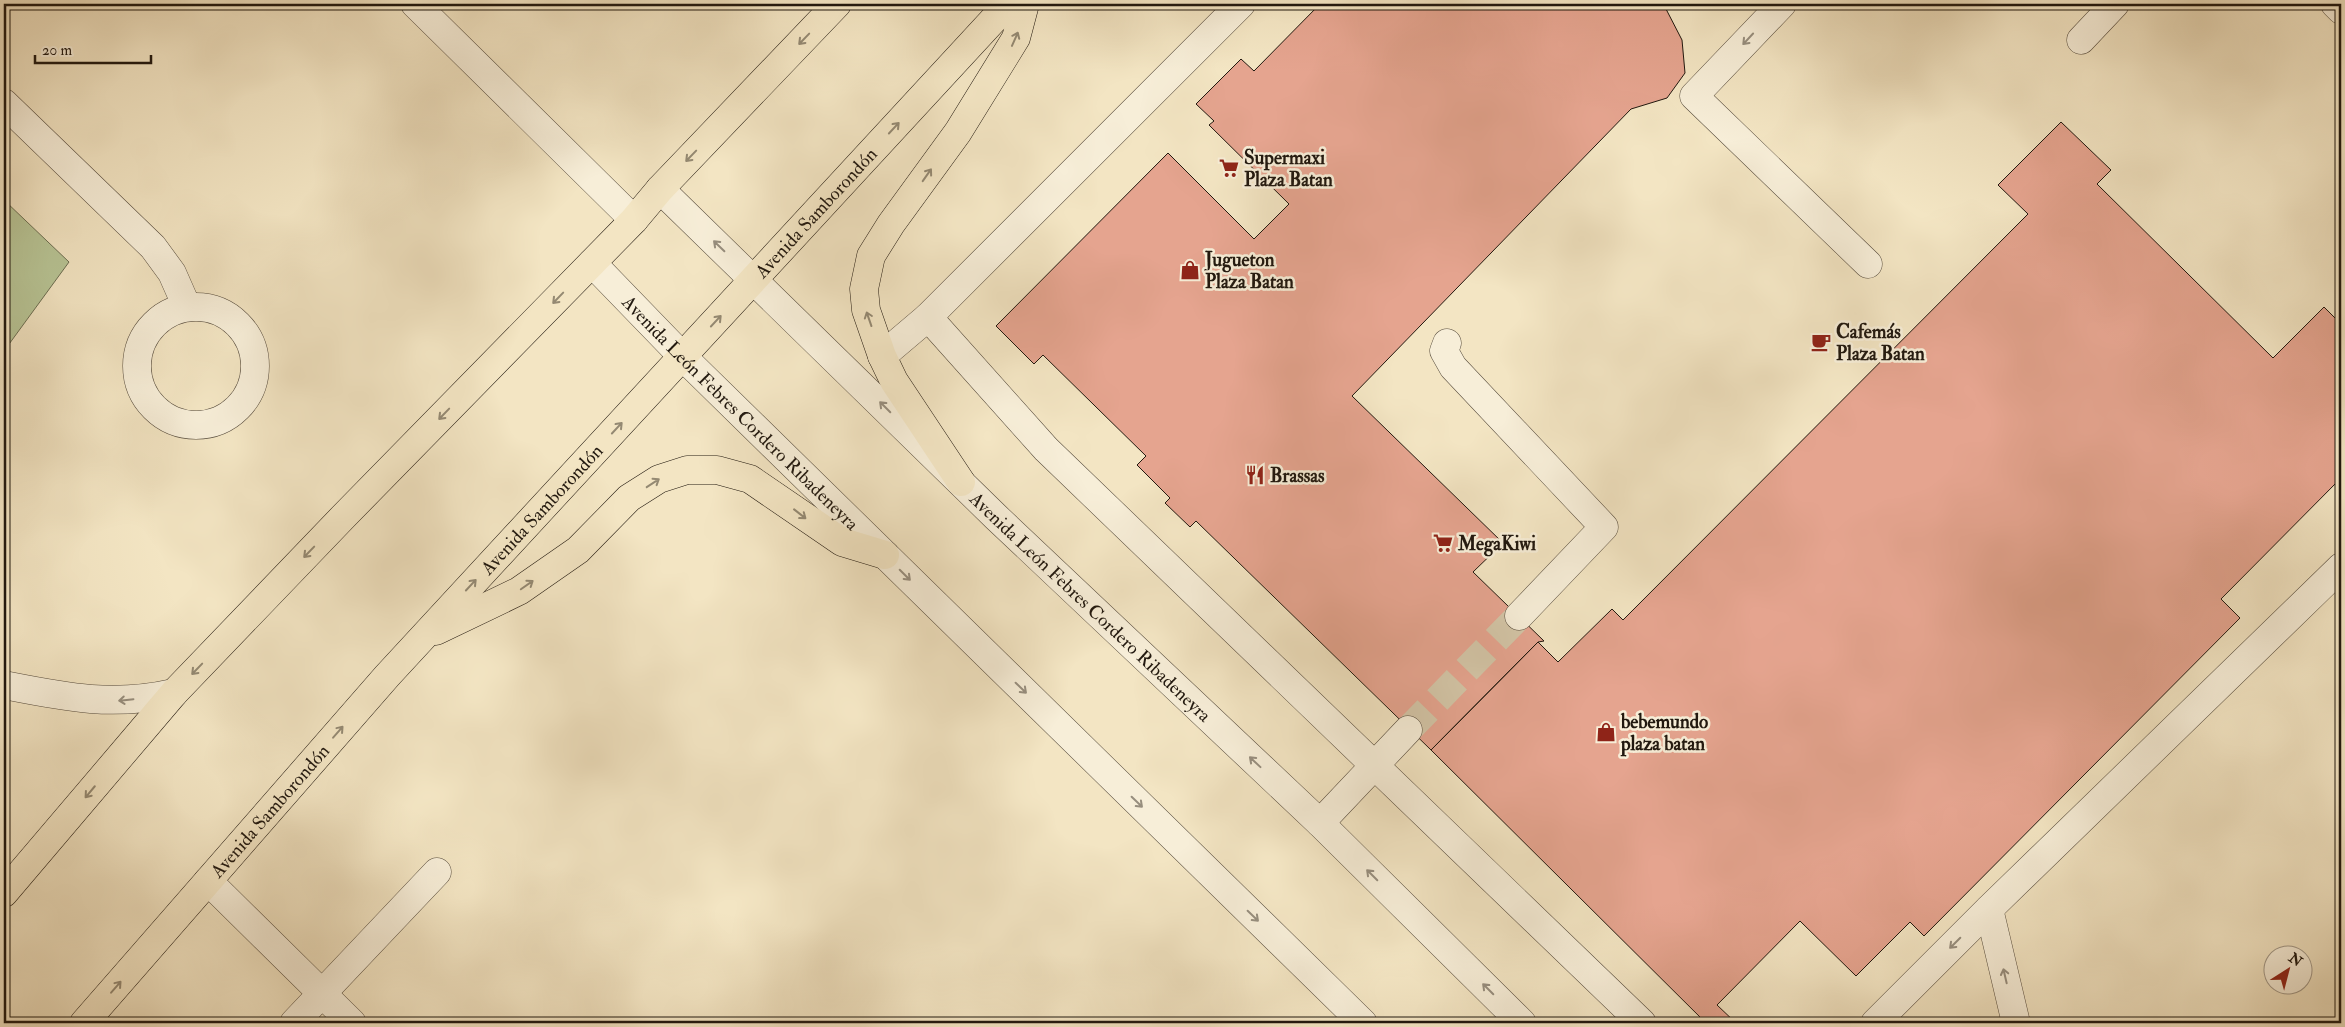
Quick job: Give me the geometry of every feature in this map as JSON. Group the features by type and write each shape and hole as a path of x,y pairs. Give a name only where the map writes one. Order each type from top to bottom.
{"highway":[{"path":"4,893 174,693 343,517 634,220 660,189 837,4"},
{"name":"Avenida Samborondón","path":"84,1023 421,638 1008,4"},
{"path":"961,482 905,400 882,356 866,310 864,289 871,256 891,224 958,132 1016,38 1025,4"},
{"path":"421,638 519,591 578,550 629,498 659,479 688,470 717,470 750,479 842,542 885,555"}],"street":[{"path":"416,4 634,220"},
{"path":"882,356 928,316 1241,4"},
{"path":"1782,4 1694,96 1868,264"},
{"path":"2080,40 2115,4"},
{"path":"2334,4 2341,10"},
{"path":"4,103 153,247 172,273 187,307"},
{"name":"Avenida León Febres Cordero Ribadeneyra","path":"660,189 961,482 1320,823 1522,1023"},
{"name":"Avenida León Febres Cordero Ribadeneyra","path":"592,263 683,357 1363,1023"},
{"path":"187,307 212,309 234,321 250,340 256,364 252,389 238,409 217,422 192,426 168,419 149,403 138,381 137,356 146,333 164,316 187,307"},
{"path":"928,316 1046,450 1642,1023"},
{"path":"1447,343 1444,351 1453,367 1604,527 1519,616"},
{"path":"1874,1023 2341,568"},
{"path":"4,685 74,698 120,701 174,693"},
{"path":"1320,823 1408,730"},
{"path":"294,1023 437,872"},
{"path":"208,881 352,1023"},
{"path":"1989,909 2016,1023"}],"green space":[{"path":"4,200 69,262 4,351"}],"building":[{"path":"1320,4 1658,4 1666,9 1682,40 1685,73 1667,98 1631,109 1352,396 1503,543 1473,572 1544,641 1538,642 1431,750 1196,521 1190,527 1165,503 1170,498 1137,465 1146,456 1043,355 1034,364 996,326 1168,153 1254,239 1289,204 1209,125 1214,121 1196,104 1241,59 1254,71"},
{"path":"2061,122 2111,170 2097,184 2273,358 2324,307 2341,324 2341,478 2221,599 2240,618 1924,936 1910,922 1856,976 1800,921 1717,1005 1736,1023 1706,1023 1431,750 1538,642 1558,662 1612,609 1623,620 2028,214 1998,185"}],"tunnel":[{"path":"1408,730 1519,616"}],"place":[{"name":"Supermaxi Plaza Batan","path":"1229,168"},
{"name":"Jugueton Plaza Batan","path":"1190,270"},
{"name":"Cafemás Plaza Batan","path":"1821,342"},
{"name":"Brassas","path":"1255,475"},
{"name":"MegaKiwi","path":"1443,543"},
{"name":"bebemundo plaza batan","path":"1606,732"}]}
